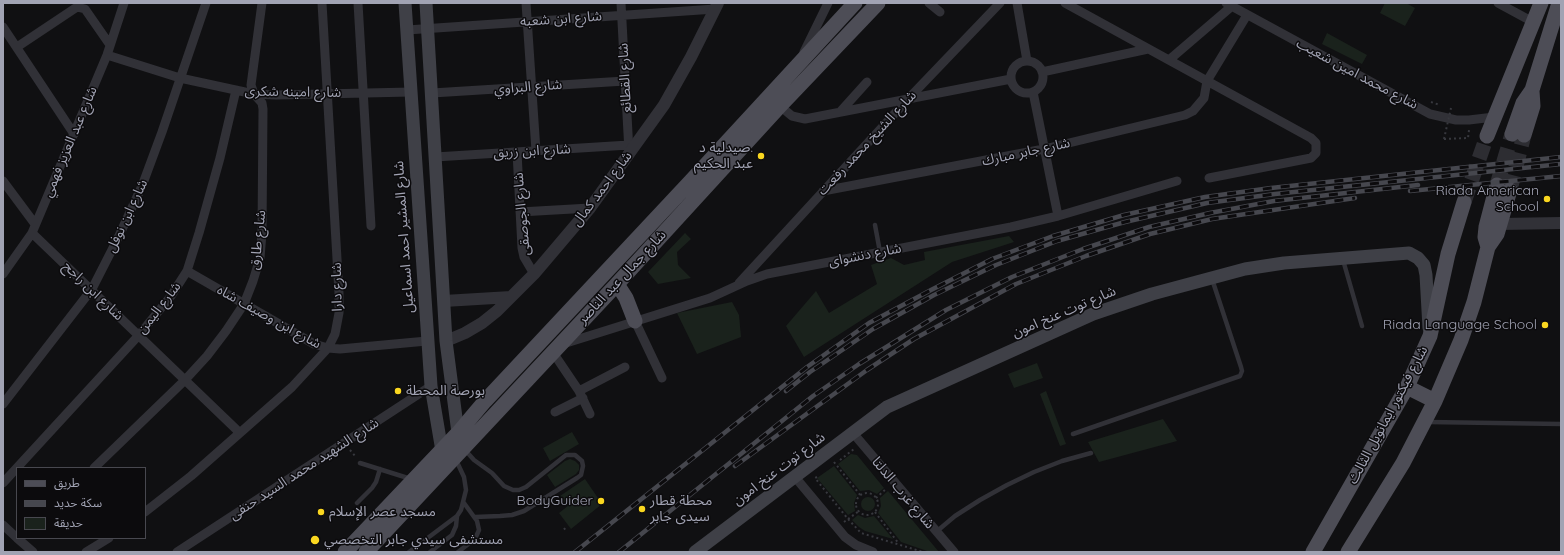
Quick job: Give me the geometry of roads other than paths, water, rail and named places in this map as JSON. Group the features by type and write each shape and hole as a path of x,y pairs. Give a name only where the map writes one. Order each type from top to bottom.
{"main road":[{"name":"شارع المشير احمد اسماعيل","path":"405,3 430,386 451,455"},
{"path":"426,3 446,341 458,433 451,455"},
{"name":"شارع جمال عبد الناصر","path":"345,552 413,479 451,455 458,433 486,401 855,3"},
{"name":"شارع جمال عبد الناصر","path":"366,552 451,455 617,284 780,106 878,3"},
{"path":"1487,136 1541,3"},
{"path":"1518,135 1532,106 1532,90 1559,3"},
{"path":"1348,552 1403,462 1435,401 1461,340 1470,314 1488,247 1495,239 1500,224 1503,187 1486,227 1485,237 1488,247"},
{"name":"شارع فيكتور ايمانويل الثالث","path":"1313,552 1407,387 1430,336 1448,254 1464,202"},
{"name":"شارع توت عنخ امون","path":"695,552 795,477 831,458 853,433 879,412 896,402 1093,314 1152,294 1246,269 1276,264 1409,253 1418,258 1424,266 1430,336"},
{"path":"617,284 626,298 635,321"},
{"path":"1407,387 1435,401"}],"street":[{"name":"شارع عبد العزيز فهمي","path":"3,274 34,228 107,55 124,3"},
{"name":"شارع ابن نوفل","path":"3,404 92,289 118,238 142,186 206,3"},
{"name":"شارع طارق","path":"95,467 185,380 212,350 244,304 253,281 258,264 262,233 263,109 262,103 254,94 251,85 262,3"},
{"name":"شارع دارا","path":"146,511 191,476 292,387 328,348 335,334 339,313 322,3"},
{"path":"358,3 371,226"},
{"path":"526,3 536,151"},
{"name":"شارع القطائع","path":"621,3 629,149"},
{"path":"797,66 828,3"},
{"path":"929,3 940,12"},
{"name":"شارع الشيخ محمد رفعت","path":"737,285 909,98 1000,3"},
{"path":"1017,3 1027,62"},
{"path":"1065,3 1311,138 1317,146 1316,153 1311,158 1209,178"},
{"path":"1498,3 1533,22"},
{"path":"1169,60 1229,4"},
{"name":"شارع محمد امين شعيب","path":"1229,4 1430,114 1456,120 1494,117"},
{"name":"شارع ابن شعبه","path":"407,30 622,15 711,6"},
{"name":"شارع احمد كمال","path":"446,341 482,324 498,312 534,274 590,208 629,149 664,105 691,57 711,6"},
{"path":"17,47 77,7 84,9 110,45"},
{"name":"شارع جابر مبارك","path":"823,192 1044,149 1185,115 1199,105 1204,98 1207,81 1247,15"},
{"path":"3,26 74,134"},
{"path":"1042,72 1148,49"},
{"name":"شارع امينه شكرى","path":"107,55 180,78 254,94 411,92"},
{"path":"1027,62 1034,63 1042,72 1042,84 1033,92 1024,93 1019,91 1012,84 1011,75 1018,64 1027,62"},
{"path":"780,106 792,116 800,118 840,112 1011,79"},
{"name":"شارع البراوي","path":"432,93 625,81"},
{"path":"840,112 867,82"},
{"name":"شارع اليمن","path":"18,467 139,335 171,296 187,271 216,173 236,90"},
{"path":"1033,92 1058,216"},
{"name":"شارع ابن زريق","path":"435,157 536,151 629,149"},
{"name":"شارع الجوصقى","path":"517,152 522,248 524,257 534,274"},
{"name":"شارع ابن راجح","path":"3,181 34,228 92,289 240,433"},
{"name":"شارع دنشواى","path":"555,348 710,298 757,277 778,271 1011,227 1058,216 1176,181"},
{"path":"520,212 590,208"},
{"path":"1500,224 1561,223"},
{"name":"شارع ابن وصيف شاه","path":"187,271 314,344 328,348 340,349 427,341"},
{"path":"444,301 511,297"},
{"path":"635,321 662,378"},
{"path":"555,348 590,414"},
{"path":"556,412 625,367"},
{"name":"شارع الشهيد محمد السيد حنفى","path":"177,552 430,386"},
{"name":"شارع غرب الدلتا","path":"853,433 891,485 954,552"},
{"name":"شارع اليمن","path":"3,483 16,469"},
{"path":"795,477 845,537 856,545 873,552"},
{"path":"3,525 16,536"},
{"path":"19,539 33,552"},
{"path":"86,552 107,539"}],"lane":[{"path":"875,225 880,252"},
{"path":"1343,258 1362,326"},
{"path":"1073,434 1240,376 1242,372 1241,367 1211,278"},
{"path":"1424,422 1561,424"},
{"path":"936,532 955,516 1007,485 1041,469 1091,453"},
{"path":"430,552 452,534 456,526 457,516 464,503 466,483 451,455 468,454 492,473 504,486 513,490 519,490 526,486 566,455 571,454 579,458 583,466 581,475 524,511 506,516 475,517"},
{"path":"360,463 413,479"},
{"path":"357,504 372,488 380,469"},
{"path":"458,552 472,542 477,535 478,526 475,517 464,503"},
{"path":"409,552 457,516"},
{"path":"436,547 439,552"}],"tunnel":[{"path":"1497,185 1512,134"},
{"path":"1510,190 1524,135"},
{"path":"1464,202 1487,136"}],"railway":[{"path":"575,552 807,367 869,323 992,259 1053,236 1124,215 1205,197 1271,188 1561,157"},
{"path":"786,391 810,372 873,329 934,295 996,265 1057,241 1125,222 1207,203 1275,194 1561,164"},
{"path":"1410,191 1561,176"},
{"path":"619,552 813,396 859,364 946,310 1012,277 1083,249 1149,227 1210,213 1274,201 1418,185"},
{"path":"735,466 867,370 914,339 1016,284 1086,256 1150,234 1212,219 1355,198"}],"place":[{"name":"صيدلية د. عبد الحكيم","path":"761,156"},
{"name":"Riada American School","path":"1547,199"},
{"name":"Riada Language School","path":"1545,325"},
{"name":"بورصة المحطة","path":"398,391"},
{"name":"BodyGuider","path":"601,501"},
{"name":"محطة قطار سيدى جابر","path":"642,509"},
{"name":"مسجد عصر الإسلام","path":"321,512"},
{"name":"مستشفى سيدي جابر التخصصي","path":"315,540"}]}
